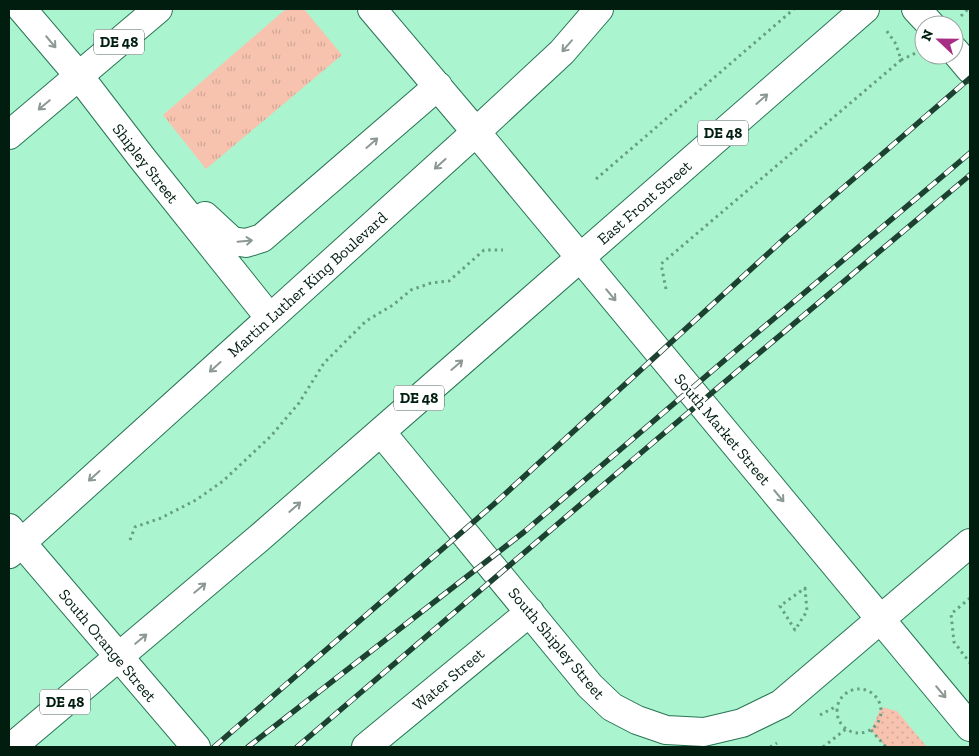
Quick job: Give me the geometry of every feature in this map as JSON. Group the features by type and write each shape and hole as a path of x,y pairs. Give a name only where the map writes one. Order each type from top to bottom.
{"main road":[{"name":"Shipley Street","path":"22,9 79,76 142,158 270,317"},
{"name":"DE 48","path":"9,135 158,9"},
{"name":"South Market Street","path":"372,9 970,727"},
{"name":"Martin Luther King Boulevard","path":"13,541 270,317 476,132 562,52 599,9"},
{"name":"East Front Street","path":"580,257 873,16"},
{"path":"142,158 232,241 246,243 262,238 438,86"},
{"name":"DE 48","path":"12,747 258,539 580,257"},
{"name":"South Shipley Street","path":"381,432 590,686 612,707 637,720 666,730 704,732 742,723 781,704 970,543"},
{"name":"South Orange Street","path":"13,541 196,747"},
{"name":"Water Street","path":"366,747 530,612"}],"path":[{"path":"596,179 794,9"},
{"path":"873,16 896,44 901,60"},
{"path":"666,290 661,264 901,60 914,54"},
{"path":"130,540 135,527 161,518 196,500 223,481 242,464 271,436 299,403 324,364 366,322 393,305 411,290 431,283 449,281 484,250 503,250"},
{"path":"805,588 807,611 796,630 780,606 805,588"},
{"path":"970,598 951,614 954,642 970,663"},
{"path":"855,688 872,692 882,707 878,724 871,730 863,733 854,733 840,723 837,715 837,706 841,697 855,688"},
{"path":"823,747 846,729"},
{"path":"871,730 886,747"}],"green space":[{"path":"286,9 304,9 342,55 206,169 163,115"},
{"path":"881,707 897,711 927,747 886,747 871,730"}],"railway":[{"path":"214,747 493,505 784,239 970,78"},
{"path":"248,747 524,532 970,153"},
{"path":"297,747 970,175"}]}
